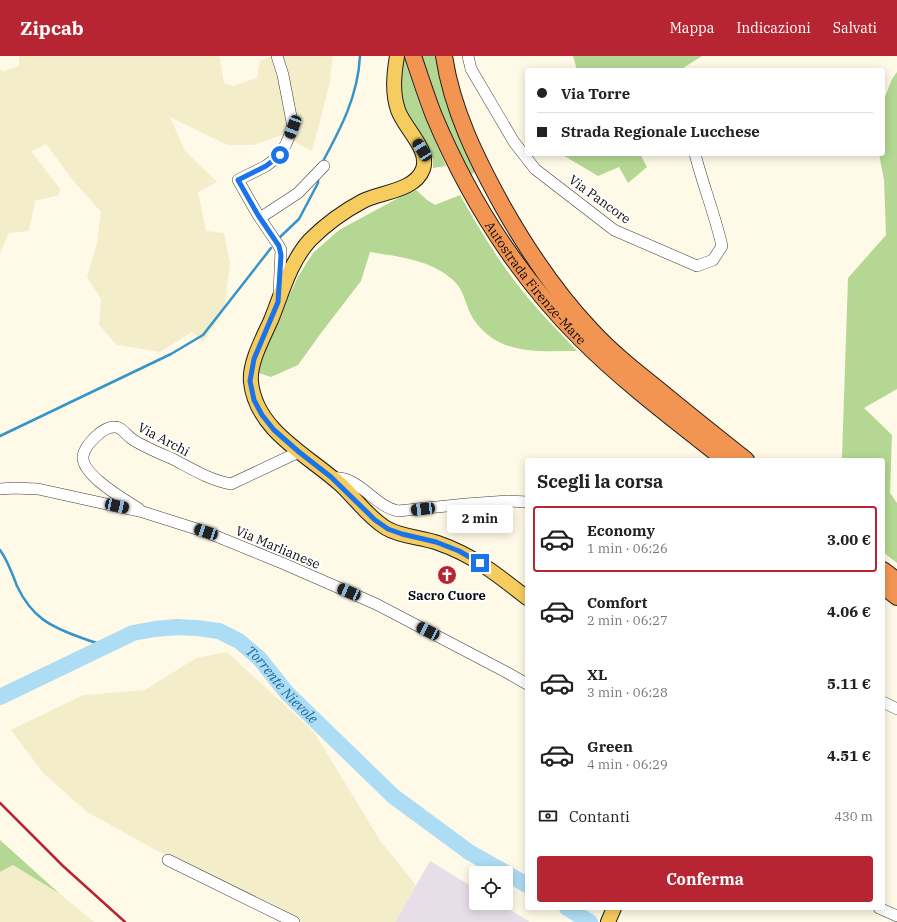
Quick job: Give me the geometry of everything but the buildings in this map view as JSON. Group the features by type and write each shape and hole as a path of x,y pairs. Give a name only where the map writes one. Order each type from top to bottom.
{"highway":[{"name":"Autostrada Firenze-Mare","path":"413,56 434,116 463,179 488,223 527,277 567,325 617,373 723,458"},
{"name":"Autostrada Firenze-Mare","path":"444,56 456,104 476,157 512,222 535,259 556,288 591,330 626,363 744,458"},
{"path":"885,572 897,581"},
{"path":"885,588 897,597"}],"main road":[{"path":"397,56 394,87 395,99 401,117 422,150 424,160 423,168 414,182 365,200 318,232 301,250 290,272 254,359 250,381 254,400 262,415 274,430 331,477 375,520 388,529 436,542 459,551 487,567 525,596"},
{"path":"608,922 613,910"}],"street":[{"path":"277,56 293,127 280,155 266,166 238,180 281,250 278,302"},
{"name":"Via Pancore","path":"468,56 471,69 510,136 525,156"},
{"name":"Via Pancore","path":"525,156 535,169 614,230 697,266 713,260 722,246 696,156"},
{"path":"260,218 298,193 324,166"},
{"name":"Via Archi","path":"143,512 94,477 87,470 84,462 83,456 86,447 93,439 106,429 113,426 117,427 131,438 205,476 220,482 231,484 299,452"},
{"path":"331,477 349,480 384,506 398,511 466,504 508,501 525,502"},
{"name":"Via Marlianese","path":"0,489 38,489 143,512 206,532 376,604 525,683"},
{"path":"885,703 897,709"},
{"path":"168,860 294,922"},
{"path":"884,910 897,916"}],"shaded area":[{"path":"19,56 217,56 220,58 224,83 233,86 257,78 260,61 272,56 333,56 329,86 312,151 282,135 253,145 227,145 170,117 185,151 217,182 198,192 206,231 224,233 230,264 224,310 203,342 192,332 160,352 117,345 99,325 101,299 87,277 97,243 101,212 71,178 46,144 31,151 60,189 59,195 35,201 29,231 9,233 0,253 0,70 4,71 19,66"},
{"path":"227,652 314,732 381,842 416,885 395,922 303,922 152,848 87,812 44,774 11,730 83,695 145,690 196,658"},
{"path":"430,861 469,885 469,910 510,910 530,922 395,922"},
{"path":"13,865 60,894 94,922 0,922 0,872"}],"green space":[{"path":"402,56 407,56 406,64 421,108 446,166 433,168 433,159 416,132 401,102 400,75"},
{"path":"419,56 439,56 477,171 468,176 450,140"},
{"path":"573,56 702,56 683,68 576,68"},
{"path":"897,72 897,389 864,408 892,435 890,493 897,503 897,563 885,554 885,458 841,458 848,278 886,235 884,180 879,156 885,156 885,97 892,79"},
{"path":"564,156 641,156 647,167 628,183 619,167 598,176"},
{"path":"415,189 435,205 460,195 485,238 514,280 540,312 577,351 534,351 508,346 495,340 484,332 474,320 458,286 446,275 426,264 370,252 361,281 298,365 271,377 256,372 281,312 299,275 313,253 339,230"},
{"path":"0,840 60,894 13,865 0,872"}],"waterway":[{"path":"322,163 336,137 352,98 359,71 360,56"},
{"path":"279,238 299,219 318,183 318,177"},
{"path":"0,436 171,354 203,335 271,248"},
{"path":"0,550 8,563 23,597 36,614 61,630 106,645"},
{"name":"Torrente Nievole","path":"0,697 133,633 177,627 219,631 239,641 259,658 287,693 393,796 469,852 525,884"},
{"name":"Torrente Nievole","path":"570,910 590,922"}],"railway":[{"path":"0,803 63,866 125,922"}],"place":[{"name":"Sacro Cuore","path":"447,575"}],"route":[{"path":"280,155 266,166 238,180 258,215 281,250 278,302 254,359 250,381 254,400 262,415 274,430 342,486 375,520 388,529 436,542 459,551 480,563"}]}
